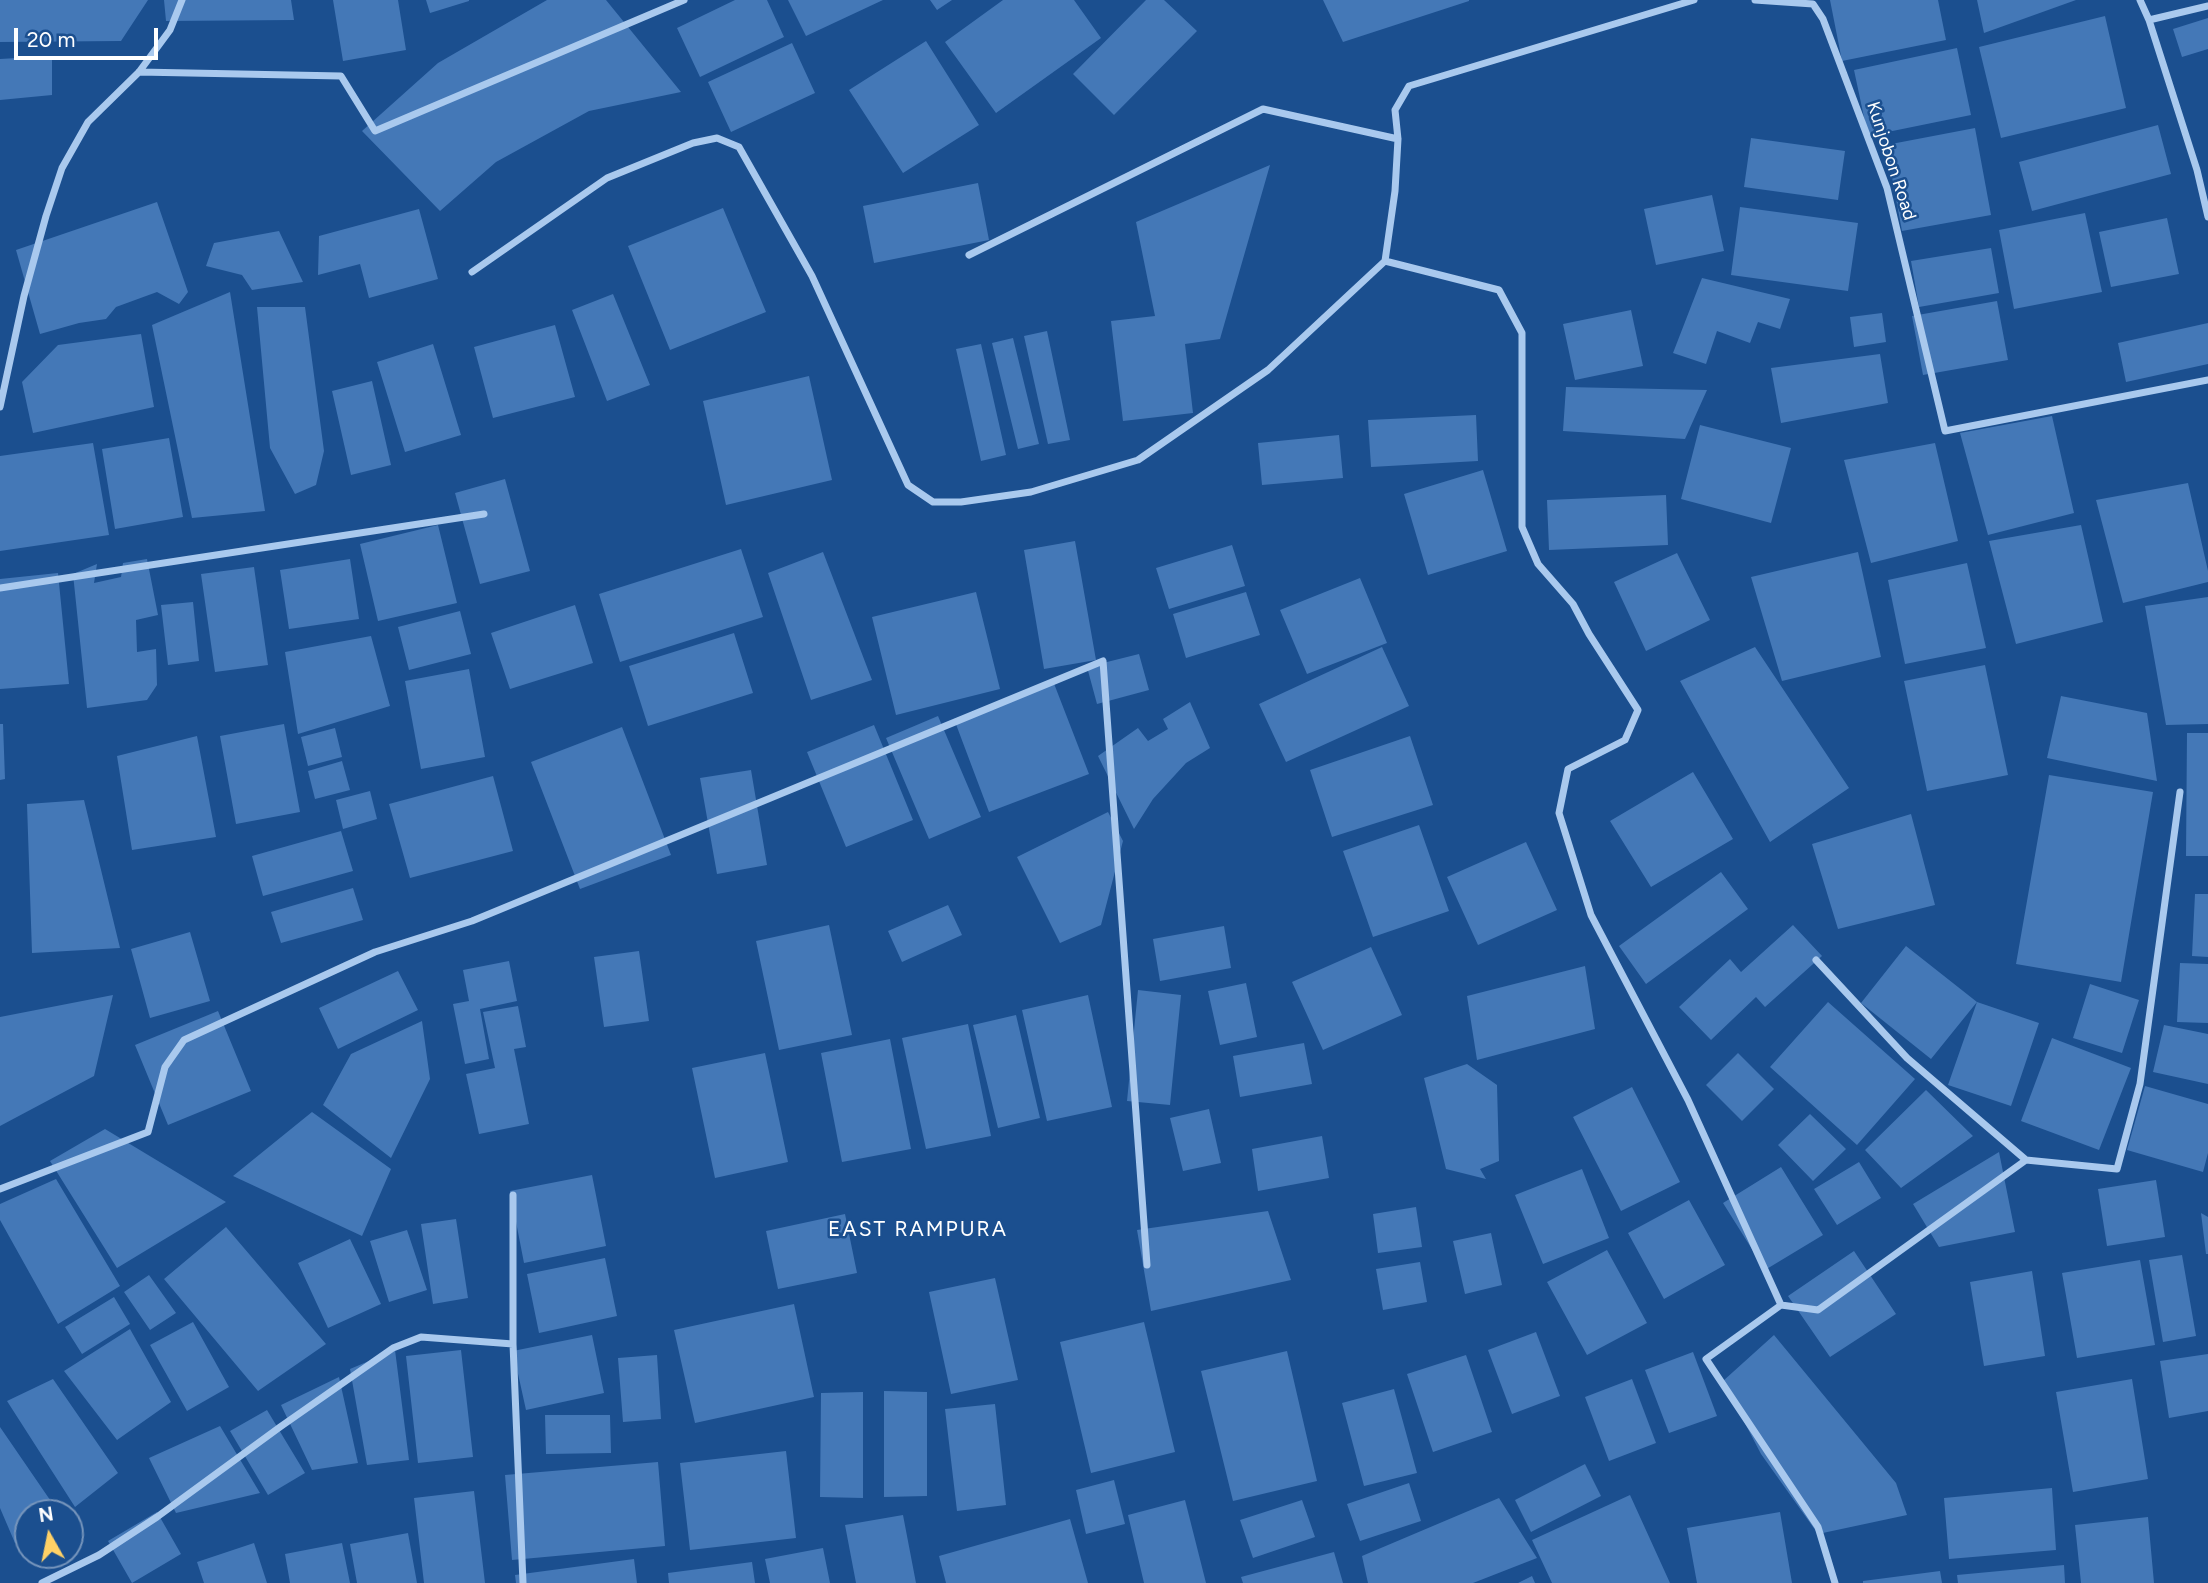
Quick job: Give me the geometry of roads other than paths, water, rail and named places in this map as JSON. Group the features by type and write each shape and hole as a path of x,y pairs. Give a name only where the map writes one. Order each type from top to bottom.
{"street":[{"path":"0,407 23,296 62,168 88,122 139,72 170,30 182,0"},
{"path":"139,72 341,76 375,131 684,0"},
{"path":"472,272 607,178 693,143 717,138 739,146 811,276 908,485 933,502 961,502 1031,492 1138,460 1268,370 1385,261 1395,191 1398,139 1395,110 1409,86 1694,0"},
{"name":"Kunjobon Road","path":"1755,0 1813,4 1823,19 1887,188 1945,431 2208,380"},
{"path":"2140,0 2149,20 2197,170 2208,216"},
{"path":"2149,20 2208,6"},
{"path":"969,255 1263,108 1398,139"},
{"path":"1385,261 1499,290 1522,332 1522,527 1538,564 1573,604 1588,634 1638,710 1625,740 1568,769 1559,813 1591,915 1688,1100 1781,1305"},
{"path":"0,588 484,514"},
{"path":"0,1189 148,1132 165,1067 184,1040 375,952 472,922 1103,661 1147,1265"},
{"path":"1815,960 1907,1058 2026,1160 2117,1169 2140,1084 2180,792"},
{"path":"1835,1583 1818,1527 1706,1359 1781,1305 1818,1310 2026,1160"},
{"path":"513,1195 513,1344 523,1583"},
{"path":"42,1583 99,1555 157,1517 279,1427 393,1348 421,1337 513,1344"}],"district":[{"name":"EAST RAMPURA","path":"918,1230"}]}
